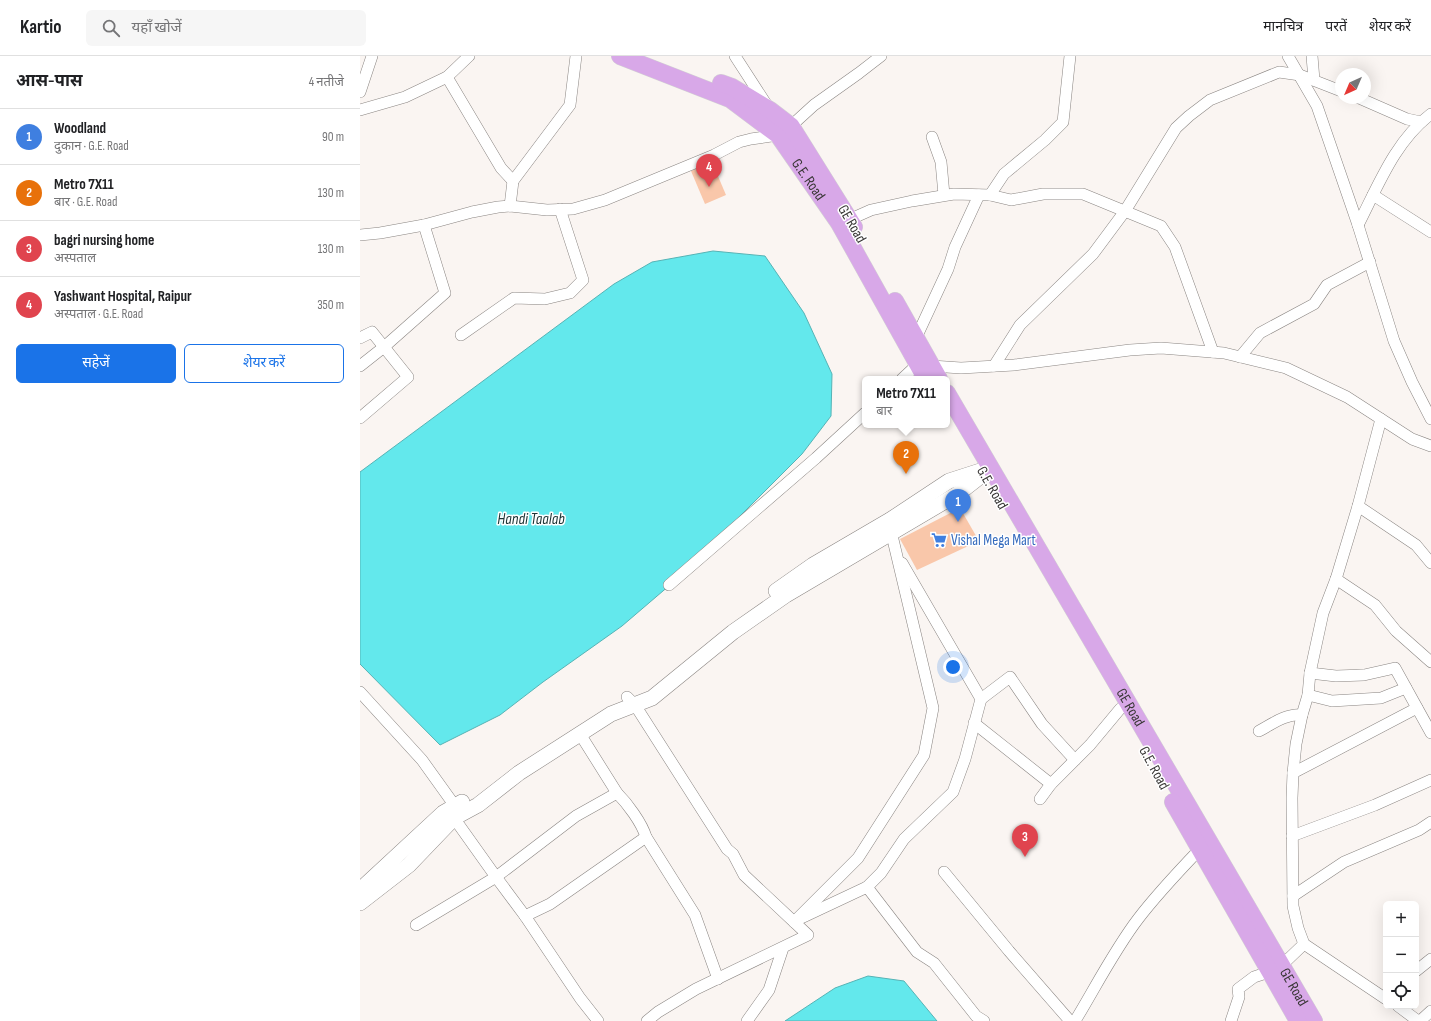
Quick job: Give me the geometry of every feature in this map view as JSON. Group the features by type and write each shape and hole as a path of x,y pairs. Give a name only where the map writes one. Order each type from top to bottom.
{"main road":[{"path":"620,56 730,99 785,131"},
{"name":"GE Road","path":"650,56 732,87 770,110 845,221 916,338 928,372"},
{"path":"845,221 928,372"},
{"name":"GE Road","path":"950,399 985,471 1275,968 1314,1021"},
{"name":"G.E. Road","path":"950,418 985,471 1156,770 1199,850 1275,968 1298,1021"}],"street":[{"path":"360,92 372,56"},
{"path":"360,110 405,98 447,77 469,56"},
{"path":"510,206 513,181 570,105 576,56"},
{"path":"735,56 770,110"},
{"path":"360,235 424,226 472,212 510,206 547,210 573,209 605,200 714,155 739,142 785,131 814,105 880,56"},
{"path":"916,338 948,269 955,247 984,195 1004,174 1046,140 1063,122 1070,56"},
{"path":"1288,56 1317,106 1358,225 1394,342 1431,419"},
{"path":"1312,56 1314,80"},
{"path":"994,366 1020,324 1092,254 1125,211 1176,128 1189,116 1210,100 1279,72 1300,75 1335,89"},
{"path":"447,77 501,168 513,181"},
{"path":"1371,103 1407,119 1421,122"},
{"path":"1358,225 1400,146 1421,122 1431,114"},
{"path":"932,137 941,162 944,195"},
{"path":"845,221 871,210 912,200 944,195 984,195 1011,200 1043,194 1083,194 1161,226 1175,248 1213,352"},
{"path":"1373,195 1431,232"},
{"path":"460,335 514,298 545,299 570,293 583,280 560,209"},
{"path":"360,366 384,347 444,292 424,226"},
{"path":"1240,357 1260,333 1314,304 1327,285 1370,262"},
{"path":"360,338 372,332 408,377 360,418"},
{"path":"913,376 928,372 962,368 1014,365 1130,350 1162,348 1213,352 1286,368 1347,397 1412,439 1431,446"},
{"path":"669,585 816,458 862,416"},
{"path":"1381,419 1358,506 1336,579 1322,613 1310,673 1308,696 1302,715 1296,744 1293,773 1292,836 1293,906 1298,928 1304,944 1383,996"},
{"path":"360,903 409,864 455,812 507,771 594,716 631,701 652,698 733,632 786,595 890,527 959,493 985,471"},
{"path":"1358,506 1416,545 1431,563"},
{"path":"794,922 858,858 924,755 933,708 890,527"},
{"path":"896,552 981,699"},
{"path":"1336,579 1375,605 1396,631 1431,662"},
{"path":"1310,673 1336,676 1364,675 1395,668 1431,733"},
{"path":"794,922 867,887 881,873 904,839 953,792 965,759 981,699 1010,677 1042,724 1075,760"},
{"path":"1308,696 1332,701 1381,698 1406,688"},
{"path":"360,692 422,760 496,877 598,1021"},
{"path":"360,890 443,814 478,805 519,773 631,701"},
{"path":"631,701 727,849 733,854 744,875 808,936 696,989 658,1012 647,1021"},
{"path":"1293,773 1417,708"},
{"path":"1040,799 1051,784 1090,745 1120,709"},
{"path":"1259,730 1279,720 1296,714 1302,715"},
{"path":"974,723 1051,784"},
{"path":"580,734 617,793 625,801 644,831 646,837 694,915 718,979"},
{"path":"1292,836 1376,805 1431,780"},
{"path":"416,924 496,877 576,816 617,793"},
{"path":"1293,896 1344,862 1419,830 1431,822"},
{"path":"525,916 550,904 646,837"},
{"path":"1075,1021 1138,920 1170,879 1199,850"},
{"path":"944,872 1009,951 1070,1021"},
{"path":"867,887 917,952 934,963 976,1016 984,1021"},
{"path":"1231,1021 1239,997 1238,989 1254,977 1275,968 1304,944"},
{"path":"747,1021 769,990 783,948"},
{"path":"1419,969 1431,959"},
{"path":"1402,1009 1419,1021 1431,1011"}],"water":[{"name":"Handi Taalab","path":"713,251 765,256 804,313 832,374 831,416 802,454 677,579 622,626 543,682 500,715 440,745 360,664 360,472 614,284 652,262"},
{"path":"868,976 904,981 937,1021 785,1021 835,988"}],"building":[{"path":"712,162 726,195 705,204 691,171"},
{"name":"Vishal Mega Mart","path":"960,508 979,541 917,570 900,539"}],"place":[{"name":"Yashwant Hospital, Raipur","path":"709,187"},
{"name":"Metro 7X11","path":"906,474"},
{"name":"Woodland","path":"958,522"},
{"name":"Vishal Mega Mart","path":"939,540"},
{"name":"bagri nursing home","path":"1025,857"}]}
